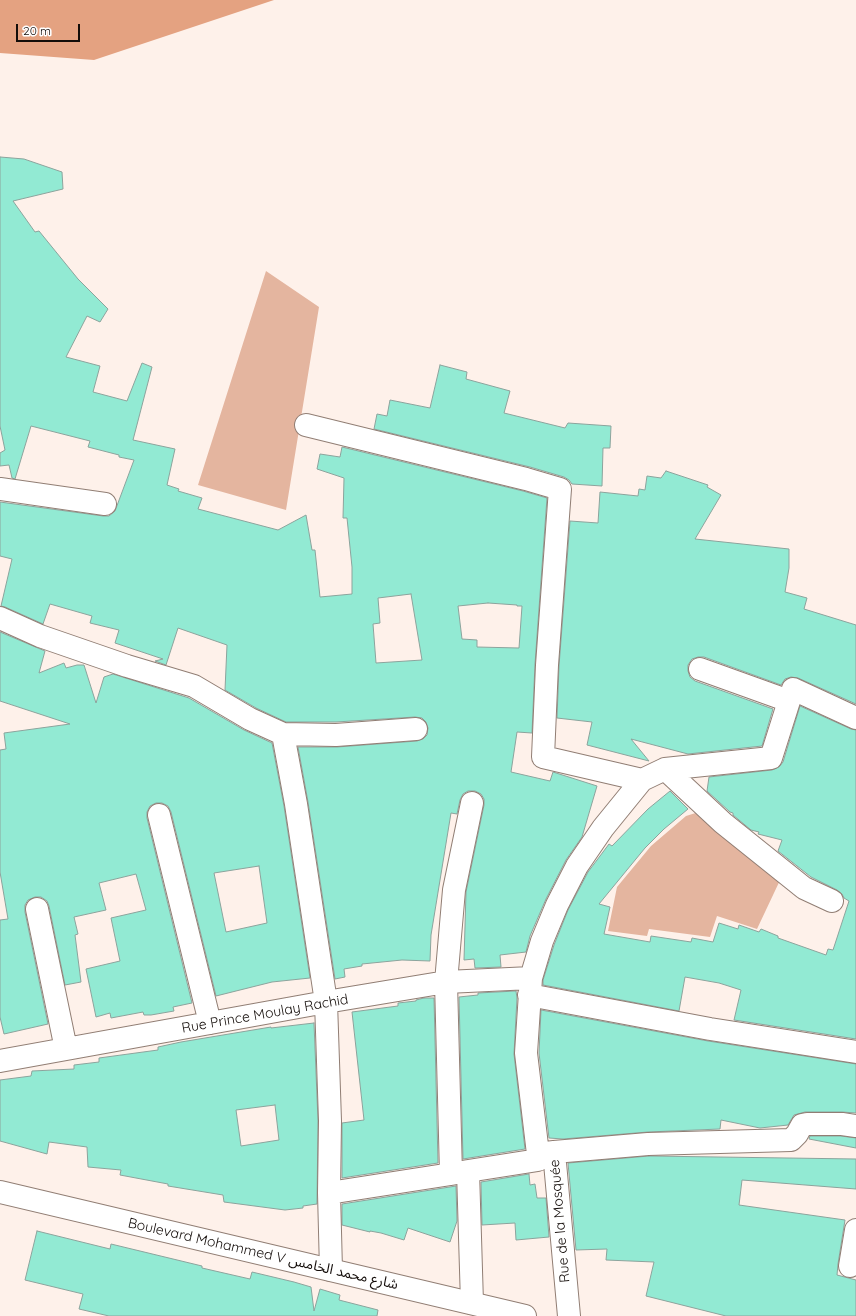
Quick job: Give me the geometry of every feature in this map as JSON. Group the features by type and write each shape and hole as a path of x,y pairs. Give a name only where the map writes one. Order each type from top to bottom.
{"street":[{"path":"306,425 526,479 560,489 547,665 543,757 642,780"},
{"path":"0,489 106,504"},
{"path":"0,618 40,636 127,666 194,686 250,720 283,734 336,735 416,729"},
{"path":"700,669 789,701 793,689 856,718"},
{"name":"Rue de la Mosquée","path":"569,1316 546,1153 526,1053 530,986 542,940 557,905 577,866 603,828 642,780 665,768 771,758 789,701"},
{"path":"283,734 296,804 326,1002 330,1121 329,1193 331,1270"},
{"path":"665,768 723,823 804,888 832,901"},
{"path":"472,803 454,890 446,982 459,1172 472,1303"},
{"path":"159,816 210,1023"},
{"path":"38,909 66,1049"},
{"name":"Rue Prince Moulay Rachid","path":"0,1061 326,1002 446,982 530,986 710,1029 856,1052"},
{"path":"329,1193 538,1160 546,1153 648,1144 790,1140 797,1134 802,1125 842,1124 856,1126"},
{"name":"Boulevard Mohammed V شارع محمد الخامس","path":"0,1192 525,1316"},
{"path":"850,1266 856,1230"}],"shaded area":[{"path":"0,0 274,0 94,60 0,53"},
{"path":"266,271 319,307 286,510 198,485"},
{"path":"702,811 782,876 757,929 717,916 710,937 649,929 647,936 608,931 617,887 651,846 686,816"}],"building":[{"path":"0,157 24,159 62,172 63,189 13,201 35,232 39,231 78,279 108,309 100,322 87,316 66,357 100,366 93,392 127,401 142,363 152,367 133,440 175,449 167,485 179,489 178,491 202,498 198,509 278,530 306,515 312,550 315,550 320,597 352,594 352,567 347,518 343,518 344,478 317,469 320,454 340,457 342,447 547,498 535,664 532,733 517,732 511,772 550,781 553,772 597,786 582,837 566,860 546,899 530,936 526,952 500,955 501,967 475,968 474,959 464,960 466,892 484,805 484,799 481,794 475,791 468,791 463,794 460,800 457,814 451,813 431,935 430,961 402,960 362,964 362,966 344,969 345,977 335,979 308,802 298,747 337,747 417,741 423,739 427,735 428,728 426,722 422,718 415,717 336,722 286,722 256,708 225,690 227,645 178,628 166,665 155,661 163,659 115,643 119,630 90,623 92,616 50,604 43,624 1,606 12,559 0,556 0,502 109,516 115,511 134,460 88,447 90,441 31,426 15,479 12,478 9,465 0,466 0,453 5,450 0,426","holes":["411,594 422,660 376,663 373,624 380,623 378,598","488,603 522,606 519,648 477,647 477,640 462,639 458,606"]},
{"path":"440,365 467,372 466,379 510,391 504,413 565,428 568,423 611,426 610,448 603,448 602,486 572,484 564,477 530,467 374,429 377,414 387,416 390,400 430,408"},
{"path":"666,471 708,485 707,487 721,495 695,539 789,549 789,568 785,592 807,598 804,609 856,625 856,704 798,678 791,677 785,679 781,685 704,657 698,657 692,659 688,665 690,677 695,681 773,709 762,746 688,754 631,739 649,761 587,745 592,722 557,718 559,666 570,521 598,523 600,492 638,496 639,489 645,490 647,476 661,478"},
{"path":"0,632 45,651 39,673 64,663 66,668 84,665 96,703 104,677 113,674 189,698 244,730 272,743 284,806 310,978 272,982 216,996 171,812 168,806 162,803 156,803 150,806 147,812 147,818 192,1003 173,1007 174,1011 151,1015 144,1015 143,1012 111,1018 110,1013 96,1017 86,969 120,961 111,918 146,910 136,874 99,883 106,910 74,917 78,934 75,935 81,982 65,985 47,901 41,897 35,897 28,900 25,905 25,912 48,1024 4,1034 0,1017 0,920 8,919 0,872 0,750 6,749 4,733 70,724 0,701","holes":["259,866 267,923 226,932 214,873"]},
{"path":"800,706 856,730 856,1039 734,1020 741,990 719,983 685,977 679,1011 543,985 543,980 554,945 568,910 588,872 609,844 612,846 648,809 670,791 688,809 664,829 645,848 599,904 610,907 604,934 650,942 651,936 691,942 692,938 713,942 719,923 738,929 739,925 759,932 761,929 778,936 778,938 826,955 828,949 833,950 849,901 837,890 811,877 778,851 782,840 758,834 759,832 751,830 707,791 709,777 772,770 779,767 783,762"},
{"path":"516,991 517,998 514,1054 525,1149 463,1159 459,997 478,995 478,993"},
{"path":"424,998 434,998 438,1163 342,1178 342,1123 364,1120 352,1012 398,1006 398,1003 416,1001"},
{"path":"541,1010 708,1041 856,1064 856,1113 805,1112 794,1115 788,1125 760,1128 721,1120 720,1129 648,1132 563,1139 549,1138 539,1053"},
{"path":"314,1023 318,1121 317,1204 303,1206 303,1208 285,1210 224,1202 223,1195 168,1186 168,1184 120,1175 121,1170 88,1167 87,1147 49,1142 47,1154 0,1141 0,1080 31,1076 32,1071 74,1069 74,1065 99,1062 99,1058 158,1050 158,1047 181,1042","holes":["275,1105 279,1140 241,1146 236,1110"]},
{"path":"810,1136 841,1136 856,1138 856,1148 809,1139"},
{"path":"649,1156 856,1159 856,1189 742,1180 739,1205 845,1220 837,1275 856,1280 856,1316 726,1316 646,1296 654,1262 606,1260 607,1249 576,1250 568,1163"},
{"path":"529,1174 530,1185 535,1184 537,1198 546,1198 549,1237 516,1240 515,1223 482,1225 481,1182"},
{"path":"456,1186 457,1221 450,1242 408,1228 404,1240 381,1233 370,1232 342,1225 342,1204"},
{"path":"37,1231 110,1249 111,1244 250,1279 252,1272 294,1282 311,1287 314,1311 320,1289 340,1295 339,1300 378,1310 377,1316 109,1316 79,1309 83,1294 25,1280"}]}
